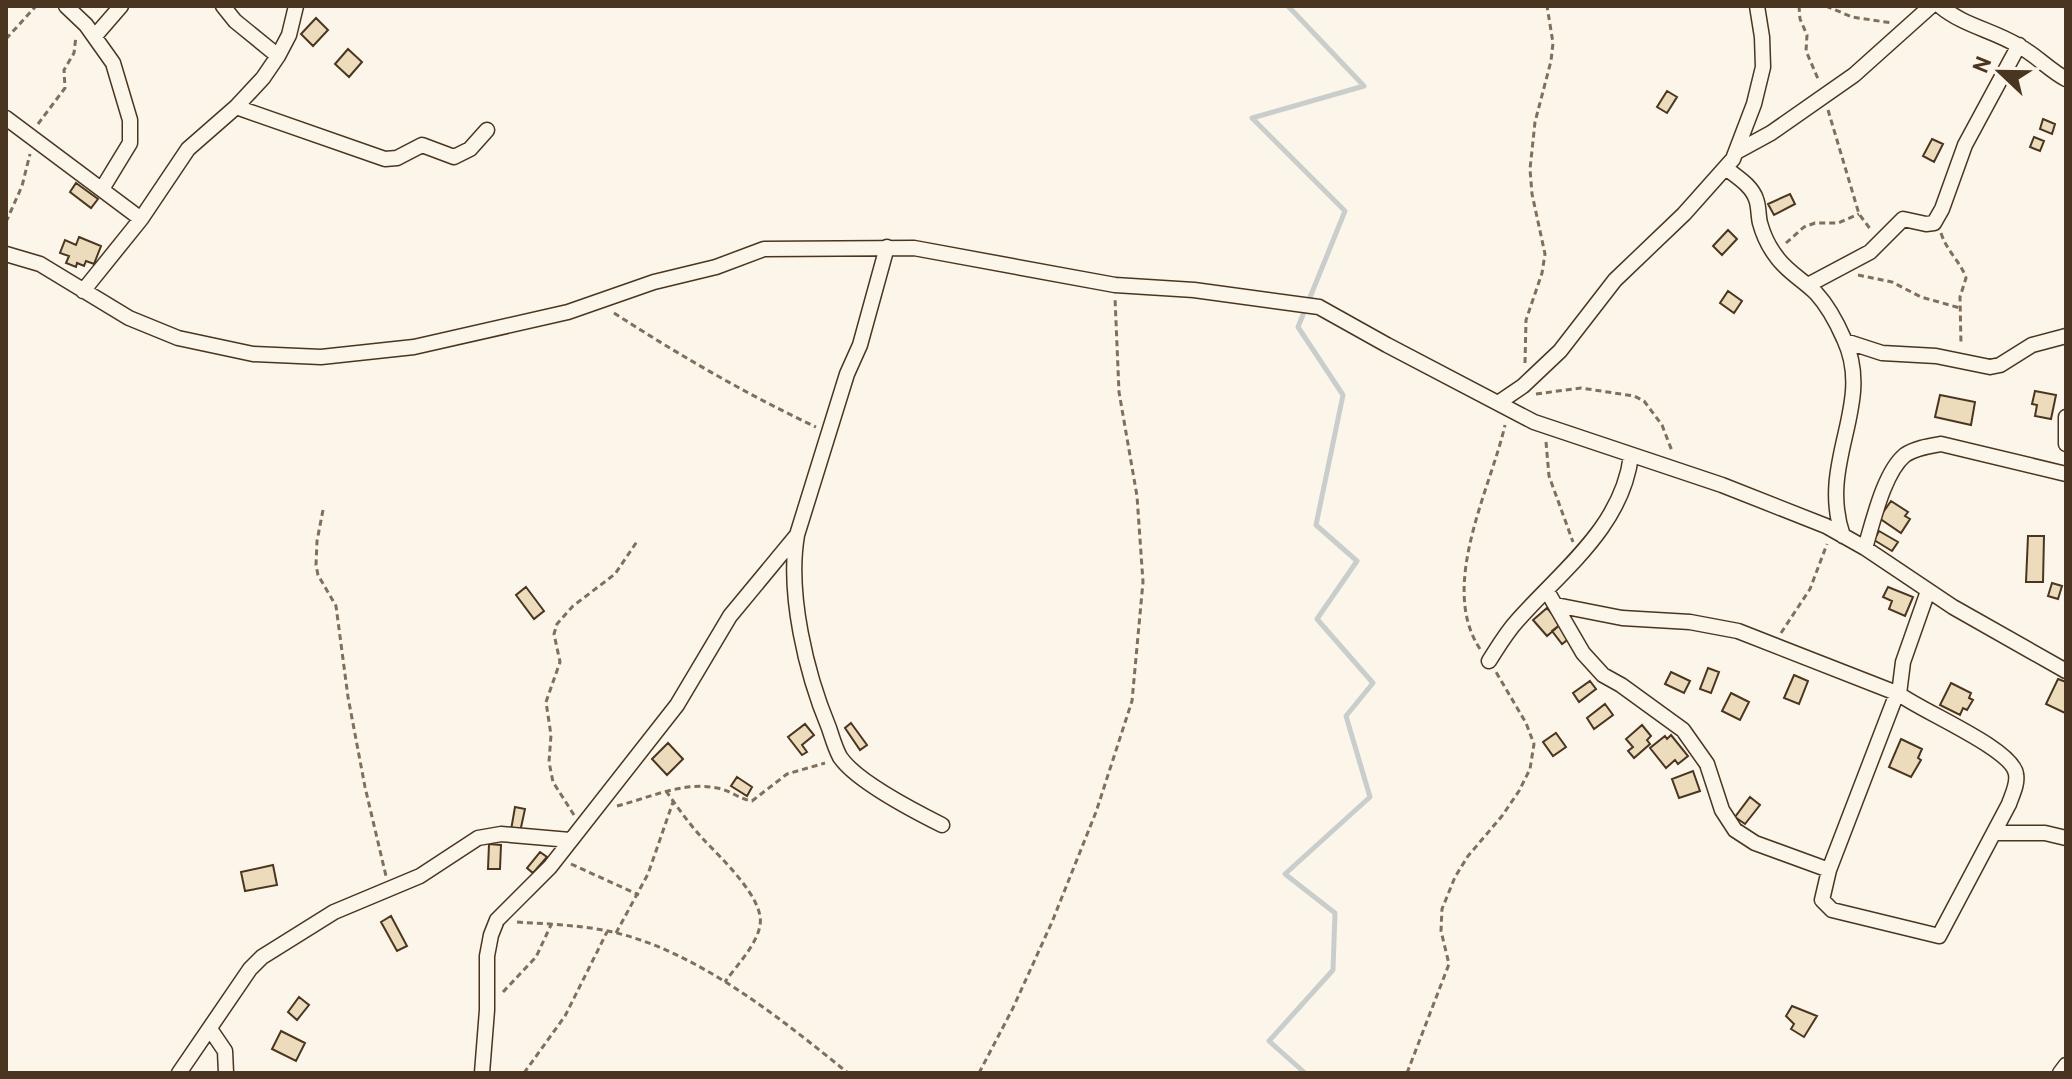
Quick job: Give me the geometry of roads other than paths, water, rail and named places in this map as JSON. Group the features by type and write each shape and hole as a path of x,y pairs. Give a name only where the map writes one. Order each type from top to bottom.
{"street":[{"path":"95,36 121,6"},
{"path":"223,6 235,21 278,56"},
{"path":"83,291 141,219 188,149 236,107 263,78 289,35 296,6"},
{"path":"1503,406 1560,351 1615,280 1727,169 1738,151 1763,67 1757,6"},
{"path":"1738,151 1756,143 1854,75 1931,6"},
{"path":"1940,6 1969,25 2019,45 2066,79"},
{"path":"72,11 95,36 116,71 132,129 130,143 102,189"},
{"path":"1808,285 1870,252 1903,219 1930,224 1938,218 1965,145 2019,45"},
{"path":"236,107 385,159 397,158 422,145 454,157 470,149 487,130"},
{"path":"6,118 141,219"},
{"path":"1727,169 1750,188 1756,199 1760,225 1775,255 1828,308 1853,365 1853,403 1836,480 1837,532"},
{"path":"887,247 860,345 847,374 797,535 794,551 797,602 818,703 841,758 877,789 942,825"},
{"path":"6,254 40,264 129,318 178,338 253,354 321,357 414,347 568,312 654,282 716,267 764,249 914,248 1115,285 1194,290 1296,302 1319,307 1546,426 1777,505 1837,532 1928,591 2066,671"},
{"path":"1845,341 1882,353 1936,356 1990,367 2000,365 2032,345 2066,336"},
{"path":"2066,417 2066,444"},
{"path":"1865,548 1896,466 1906,454 1923,447 1941,444 2066,474"},
{"path":"1489,661 1508,632 1578,558 1623,492 1631,456"},
{"path":"482,1073 487,956 497,920 557,857 677,705 730,616 797,535"},
{"path":"1547,591 1583,653 1603,675 1683,730 1707,764 1722,810 1735,830 1755,843 1829,870"},
{"path":"1556,605 1622,618 1716,626 1773,645 1898,693 2010,760 2017,772 2016,784 1994,833 1939,936 1832,910 1822,900 1829,870 1898,693 1903,662 1928,591"},
{"path":"1994,833 2045,833 2066,838"},
{"path":"179,1073 250,969 262,957 334,912 420,876 486,835 570,840"},
{"path":"210,1029 225,1051 226,1073"},
{"path":"2060,1073 2066,1065"}],"waterway":[{"path":"1288,6 1364,86 1252,118 1345,211 1298,327 1343,395 1316,525 1357,561 1317,619 1373,683 1346,716 1370,797 1285,874 1335,913 1333,970 1269,1041 1305,1073"}]}
